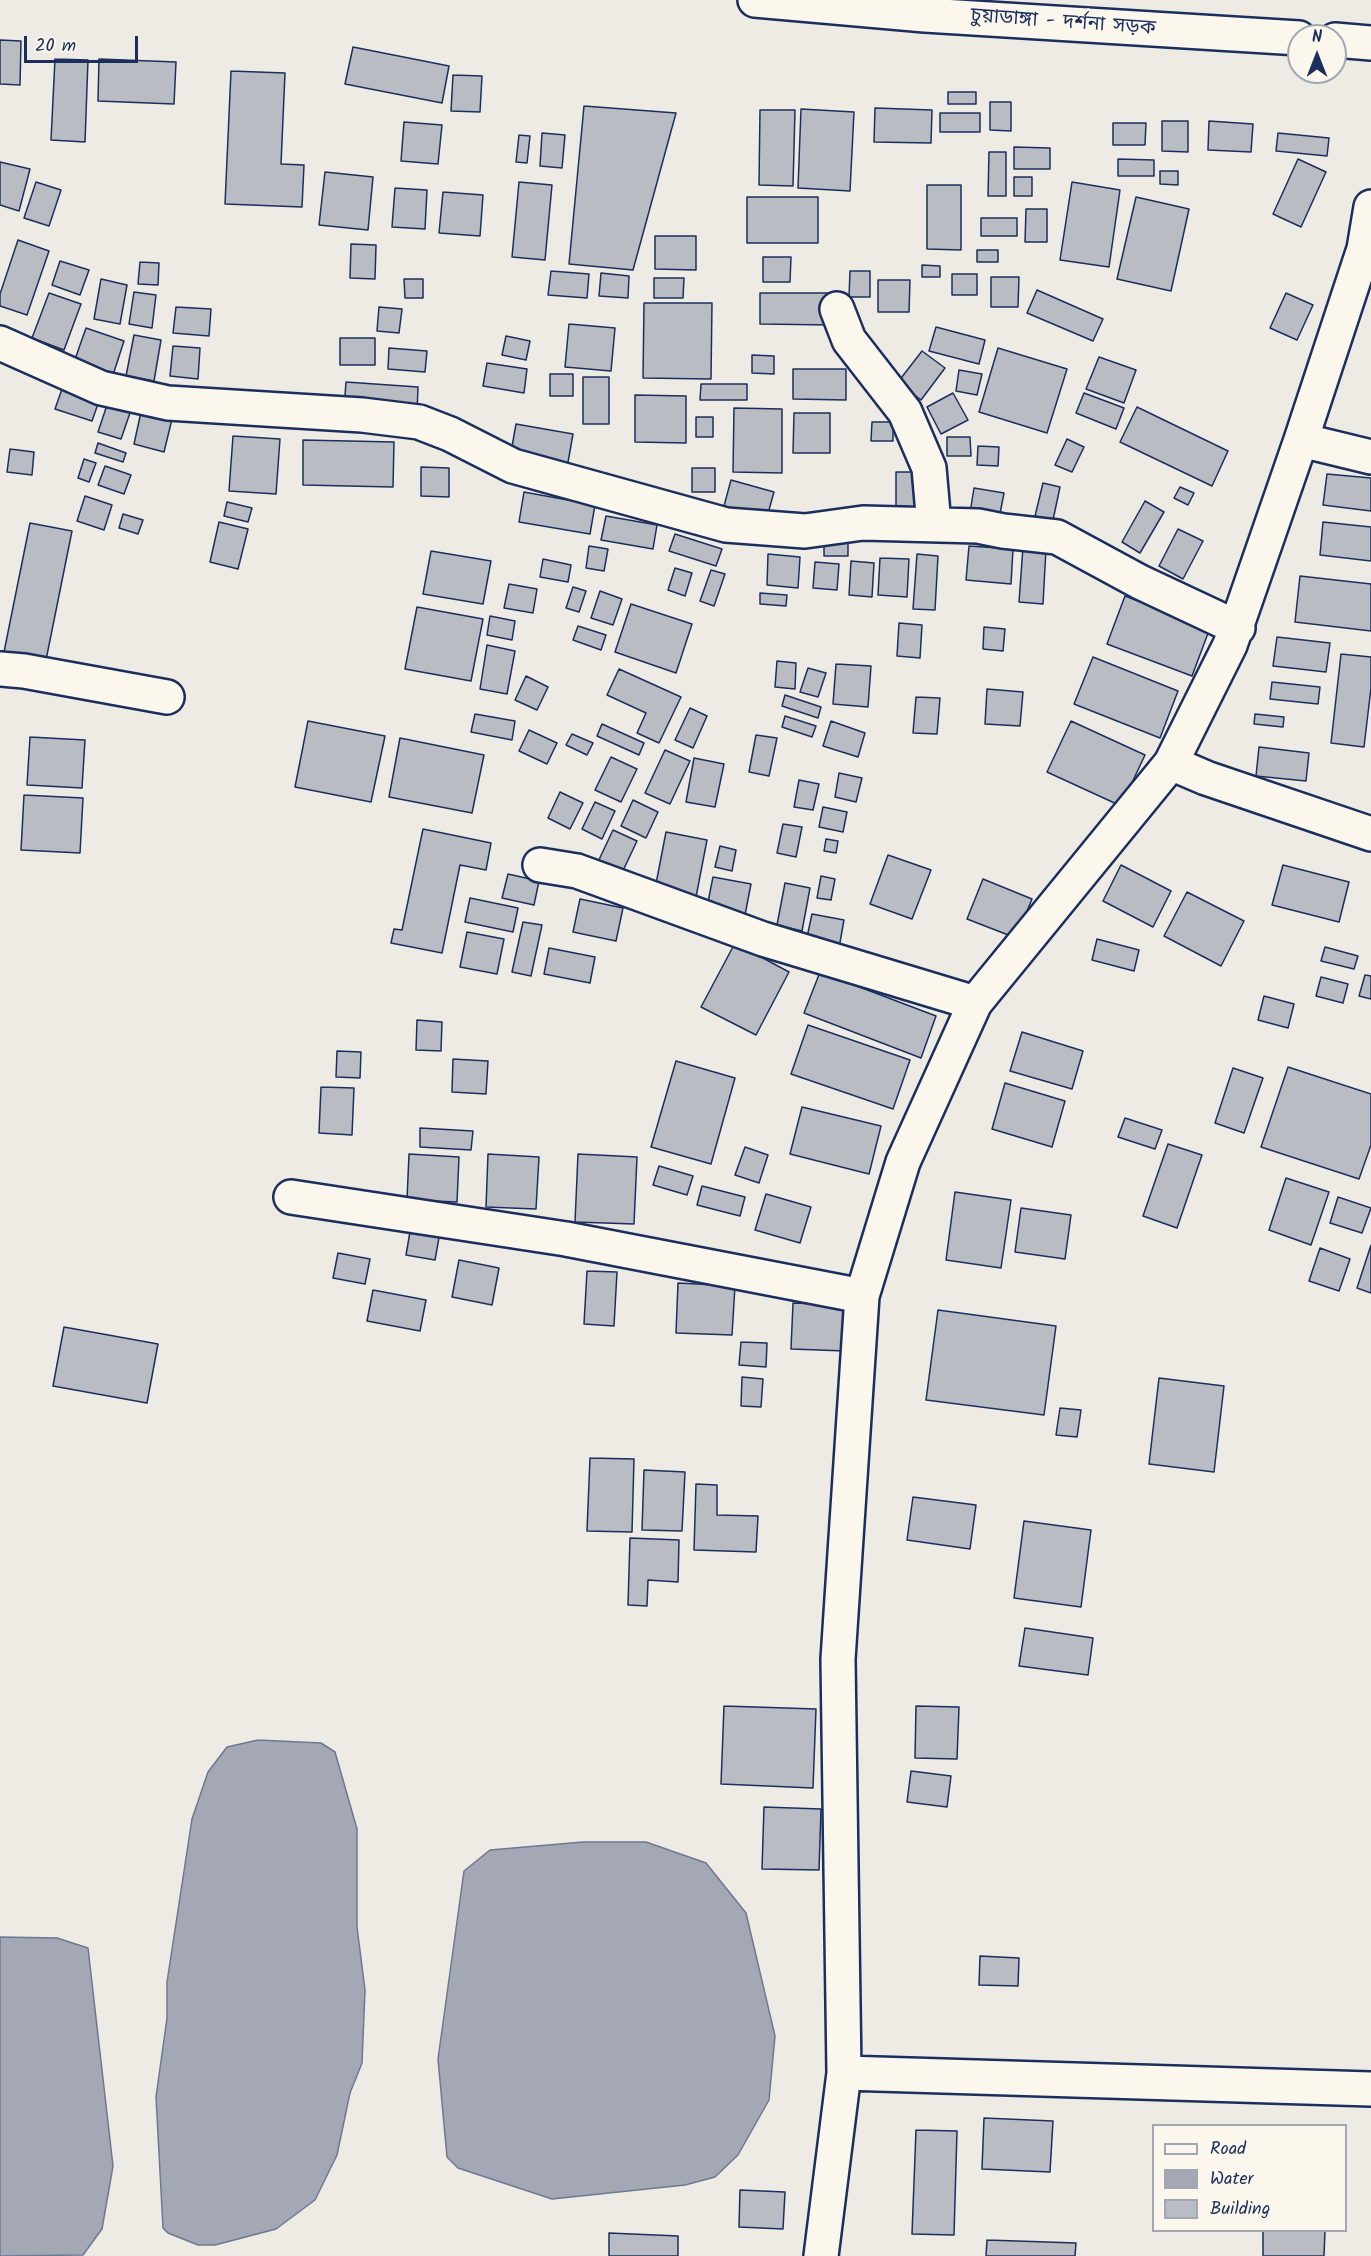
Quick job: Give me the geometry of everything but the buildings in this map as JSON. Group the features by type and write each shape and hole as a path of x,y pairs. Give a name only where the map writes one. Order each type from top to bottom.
{"street":[{"name":"চুয়াডাঙ্গা - দর্শনা সড়ক","path":"755,0 925,15 1287,37"},
{"path":"1347,41 1371,43"},
{"path":"821,2256 844,2073 838,1659 862,1296 903,1162 975,1003 1171,763 1238,628 1364,249 1371,207"},
{"path":"837,309 849,339 905,412 929,468 934,525"},
{"path":"0,343 100,388 168,403 362,415 419,422 450,434 513,466 726,525 805,531 863,524 978,526 1057,537 1140,582 1238,628"},
{"path":"1301,440 1371,457"},
{"path":"0,669 24,671 168,697"},
{"path":"1171,763 1206,778 1371,834"},
{"path":"540,865 577,871 763,939 975,1003"},
{"path":"291,1197 566,1239 862,1296"},
{"path":"844,2073 1371,2090"}],"water":[{"path":"258,1740 321,1743 335,1752 357,1829 357,1927 365,1990 362,2063 350,2093 337,2155 315,2200 276,2229 215,2245 198,2245 168,2233 163,2228 156,2097 167,2018 167,1982 192,1819 208,1772 227,1747"},
{"path":"583,1842 646,1842 706,1863 746,1913 775,2036 769,2100 738,2155 715,2177 685,2185 552,2199 458,2168 447,2157 438,2059 464,1871 490,1850"},
{"path":"0,1937 57,1938 88,1948 113,2166 102,2229 83,2255 0,2256"}]}
